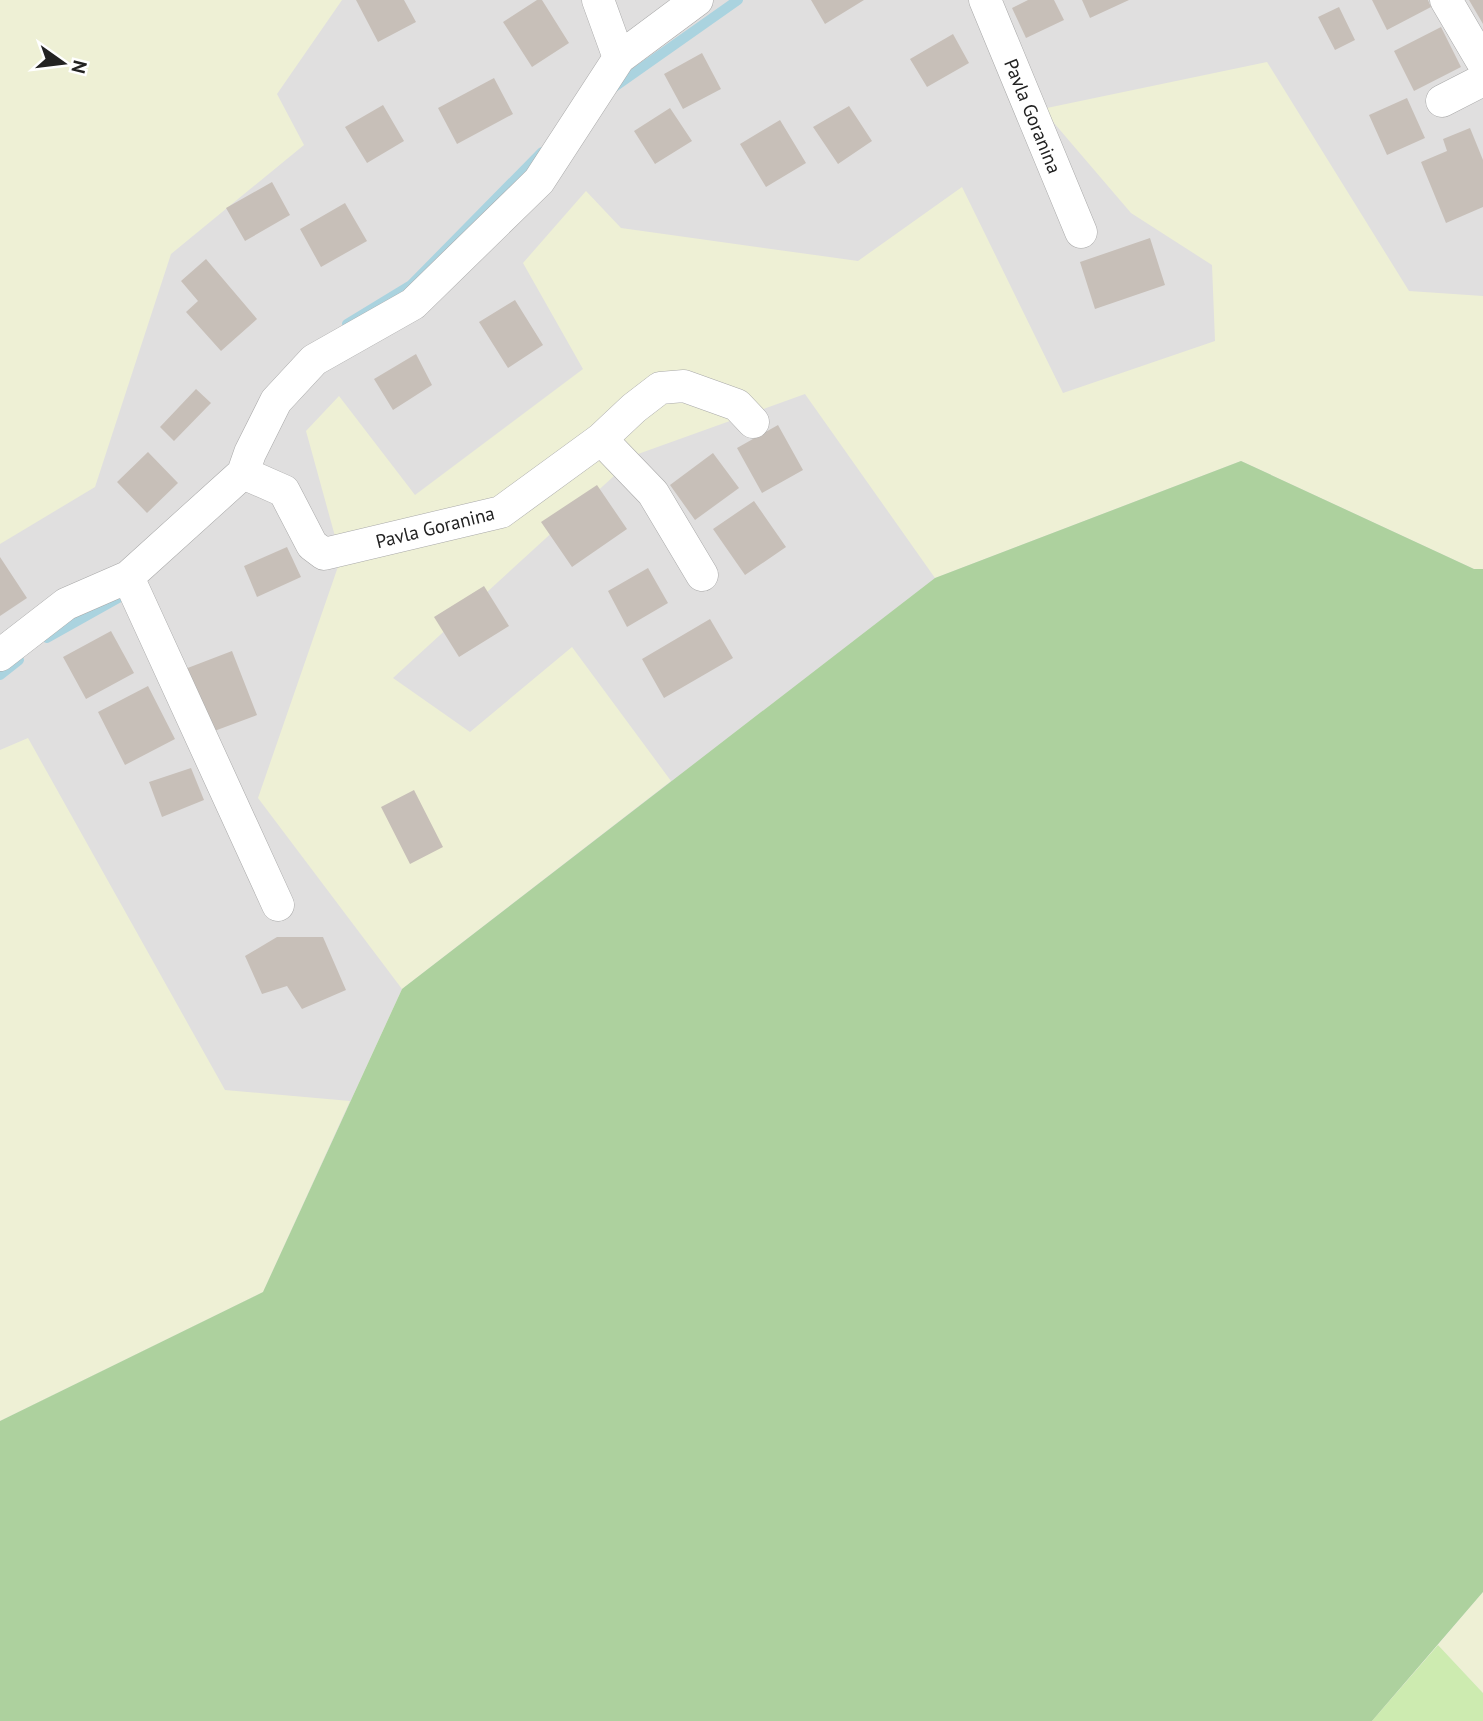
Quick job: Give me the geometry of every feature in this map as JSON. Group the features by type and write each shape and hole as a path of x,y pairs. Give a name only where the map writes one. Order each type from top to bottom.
{"street":[{"path":"598,0 619,58"},
{"path":"0,655 66,604 128,577 243,473 276,401 314,360 413,304 539,181 619,58 697,0"},
{"name":"Pavla Goranina","path":"985,0 1081,232"},
{"path":"1446,0 1483,63"},
{"path":"1442,101 1483,80"},
{"path":"702,575 653,493 601,439 660,388 684,386 727,401 737,405 753,422"},
{"name":"Pavla Goranina","path":"243,473 284,491 312,545 324,554 501,512 601,439"},
{"path":"128,577 278,905"}],"shaded area":[{"path":"0,0 1483,0 1483,569 1474,569 402,989 263,1292 0,1421"}],"green space":[{"path":"0,0 342,0 277,94 304,145 171,254 95,487 0,544"},
{"path":"1267,62 1409,291 1483,296 1483,569 1474,569 1241,461 935,578 805,394 638,454 393,678 470,732 572,647 671,781 402,989 258,798 341,558 306,431 339,396 415,495 583,369 523,263 586,191 621,228 858,261 962,187 1063,393 1215,341 1212,265 1131,213 1042,109"},
{"path":"1241,461 1474,569 1483,569 1483,1592 1372,1721 0,1721 0,1421 263,1292 402,989 935,578"},
{"path":"28,738 225,1090 350,1101 263,1292 0,1421 0,750"},
{"path":"1483,1592 1483,1693 1438,1645"},
{"path":"1438,1645 1483,1693 1483,1721 1372,1721"}],"building":[{"path":"356,0 404,0 416,22 378,42"},
{"path":"537,0 542,0 569,43 532,67 503,22"},
{"path":"811,0 864,0 825,24"},
{"path":"1028,0 1054,0 1064,20 1026,38 1012,8"},
{"path":"1082,0 1129,0 1090,18"},
{"path":"1372,0 1428,0 1431,7 1387,30"},
{"path":"1469,0 1483,0 1483,24"},
{"path":"1339,7 1355,40 1335,50 1318,17"},
{"path":"1441,27 1461,67 1414,91 1394,51"},
{"path":"953,34 969,63 927,87 910,59"},
{"path":"702,53 721,89 683,109 664,74"},
{"path":"494,78 513,114 457,144 438,108"},
{"path":"1407,98 1425,138 1387,155 1369,115"},
{"path":"383,105 404,141 367,163 345,127"},
{"path":"849,106 872,141 838,164 813,127"},
{"path":"670,108 692,141 655,164 634,131"},
{"path":"780,120 806,163 766,187 740,144"},
{"path":"1470,128 1483,160 1483,207 1446,223 1421,162 1447,151 1443,139"},
{"path":"272,182 290,215 245,241 226,208"},
{"path":"345,203 367,241 321,267 300,229"},
{"path":"1150,238 1165,285 1095,309 1080,262"},
{"path":"206,259 257,319 221,351 186,312 198,301 181,281"},
{"path":"515,300 543,345 508,368 479,322"},
{"path":"416,354 432,385 393,410 374,379"},
{"path":"196,389 211,403 174,441 160,427"},
{"path":"778,425 803,470 762,493 737,448"},
{"path":"148,452 178,483 147,513 117,482"},
{"path":"713,453 739,488 695,520 670,485"},
{"path":"597,485 627,529 572,567 541,522"},
{"path":"754,501 786,547 745,575 713,529"},
{"path":"287,547 301,577 257,597 244,566"},
{"path":"0,557 27,598 0,616"},
{"path":"648,568 668,603 627,627 608,591"},
{"path":"484,586 509,626 459,657 434,617"},
{"path":"710,619 733,658 664,698 642,659"},
{"path":"111,631 134,673 86,699 63,657"},
{"path":"232,651 257,715 209,733 185,669"},
{"path":"148,686 175,739 125,765 98,712"},
{"path":"191,768 204,800 162,817 149,782"},
{"path":"414,790 443,847 410,864 381,807"},
{"path":"277,937 323,937 346,990 302,1009 287,986 262,994 245,956"}],"waterway":[{"path":"613,88 738,0"},
{"path":"347,324 411,285 542,152"},
{"path":"47,638 122,596"},
{"path":"0,675 19,660"}]}
